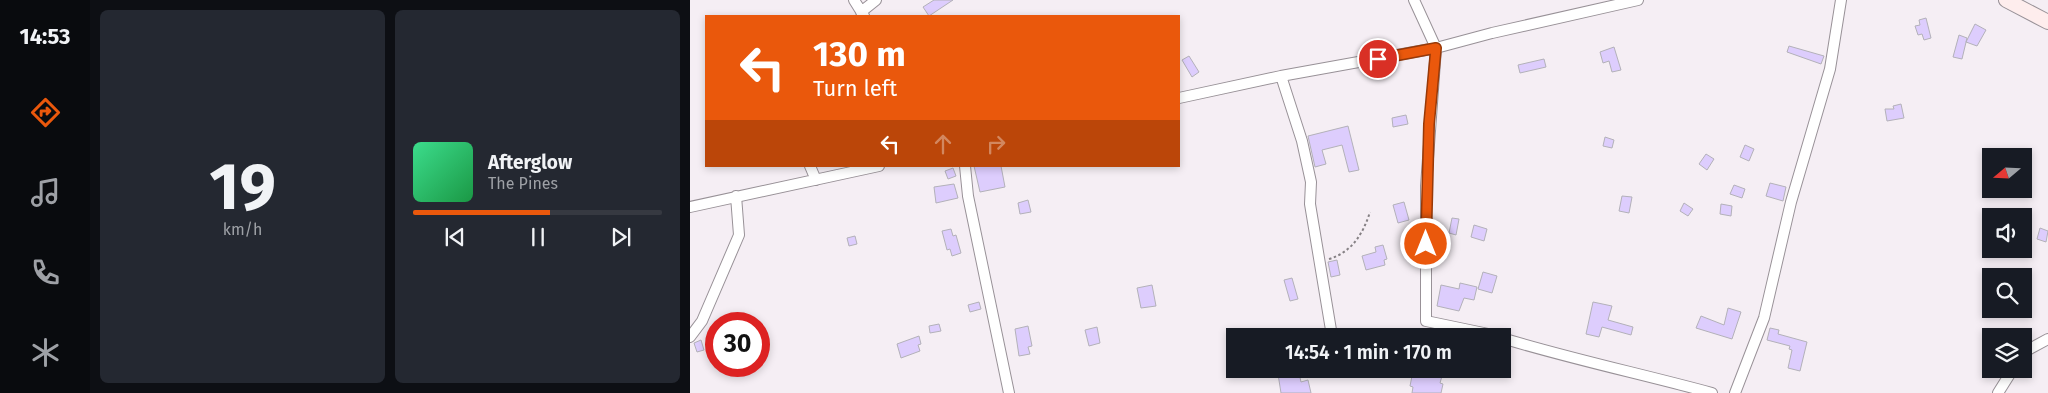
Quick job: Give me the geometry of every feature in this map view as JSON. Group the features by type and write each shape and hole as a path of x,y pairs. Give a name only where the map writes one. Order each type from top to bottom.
{"main road":[{"path":"2006,0 2048,22"}],"street":[{"path":"854,0 862,14 876,0"},
{"path":"1414,0 1436,48 1426,186 1426,322 1457,328"},
{"path":"1180,98 1281,76 1436,48 1492,33 1638,0"},
{"path":"1735,393 1764,318 1791,202 1830,69 1841,0"},
{"path":"1281,76 1302,141 1311,182 1310,204 1331,328"},
{"path":"810,167 816,180"},
{"path":"690,207 874,167"},
{"path":"965,167 968,196 1009,393"},
{"path":"690,337 702,321 739,235 736,196"},
{"path":"2032,348 2048,339"},
{"path":"1511,341 1582,362 1650,376 1712,393"},
{"path":"1998,393 2007,378"}],"path":[{"path":"1322,273 1325,261 1339,256 1349,249 1364,232 1370,212"}],"building":[{"path":"934,0 953,0 930,15 928,15 923,7"},
{"path":"1926,18 1931,38 1924,40 1922,34 1918,35 1915,26 1920,25 1919,20"},
{"path":"1975,24 1986,30 1977,46 1966,42"},
{"path":"1959,35 1967,38 1962,59 1953,57"},
{"path":"1789,46 1824,56 1821,64 1787,52"},
{"path":"1614,47 1621,70 1612,72 1609,61 1603,63 1600,52"},
{"path":"1189,56 1199,72 1192,77 1182,60"},
{"path":"1544,59 1546,67 1520,73 1518,65"},
{"path":"1901,104 1904,118 1887,121 1885,109 1894,109 1893,106"},
{"path":"1406,115 1408,124 1393,127 1392,118"},
{"path":"1348,126 1359,170 1349,172 1342,145 1322,150 1326,164 1315,167 1308,136"},
{"path":"1605,137 1614,140 1612,148 1603,146"},
{"path":"1745,145 1754,149 1749,161 1740,157"},
{"path":"1706,154 1714,159 1707,170 1699,164"},
{"path":"974,167 1001,167 1005,187 980,192"},
{"path":"953,168 956,176 948,179 945,171"},
{"path":"1770,183 1786,187 1783,201 1766,196"},
{"path":"954,184 958,198 936,203 934,187"},
{"path":"1734,185 1745,189 1742,198 1730,194"},
{"path":"1622,196 1632,197 1629,213 1619,211"},
{"path":"1028,200 1031,212 1020,214 1018,203"},
{"path":"1404,202 1409,220 1398,223 1393,205"},
{"path":"1684,203 1693,209 1688,216 1680,211"},
{"path":"1721,204 1732,206 1731,216 1720,214"},
{"path":"1452,218 1459,219 1456,235 1449,233"},
{"path":"1474,225 1487,229 1484,241 1471,237"},
{"path":"2040,228 2048,231 2046,242 2037,239"},
{"path":"951,229 953,236 956,235 961,253 952,256 950,249 947,250 942,231"},
{"path":"855,236 857,244 849,246 847,238"},
{"path":"1383,245 1387,259 1384,260 1385,265 1366,270 1362,256 1376,252 1375,247"},
{"path":"1337,260 1340,275 1331,277 1328,262"},
{"path":"1483,272 1497,276 1492,293 1478,289"},
{"path":"1292,278 1298,299 1290,301 1284,280"},
{"path":"1460,283 1477,287 1474,300 1464,298 1459,311 1437,306 1441,285 1459,289"},
{"path":"1152,285 1156,306 1141,308 1137,288"},
{"path":"979,302 981,309 970,312 968,305"},
{"path":"1593,302 1612,306 1608,320 1633,327 1631,335 1602,327 1599,337 1586,334"},
{"path":"1728,308 1741,312 1732,339 1696,328 1701,316 1724,325"},
{"path":"939,324 941,331 930,333 929,326"},
{"path":"1028,326 1032,346 1028,347 1030,354 1019,356 1015,329"},
{"path":"1097,327 1100,343 1089,346 1085,330"},
{"path":"1770,328 1779,330 1778,334 1807,342 1800,371 1788,368 1792,350 1789,349 1790,346 1767,340"},
{"path":"919,336 921,344 918,345 920,351 901,358 897,344"},
{"path":"701,340 704,350 697,352 694,343"},
{"path":"1279,378 1300,378 1301,382 1308,380 1311,393 1281,393"},
{"path":"1412,378 1441,378 1440,383 1443,384 1441,393 1412,393 1413,387 1410,386"}],"route":[{"path":"1378,59 1436,48 1429,124 1426,244"}]}
